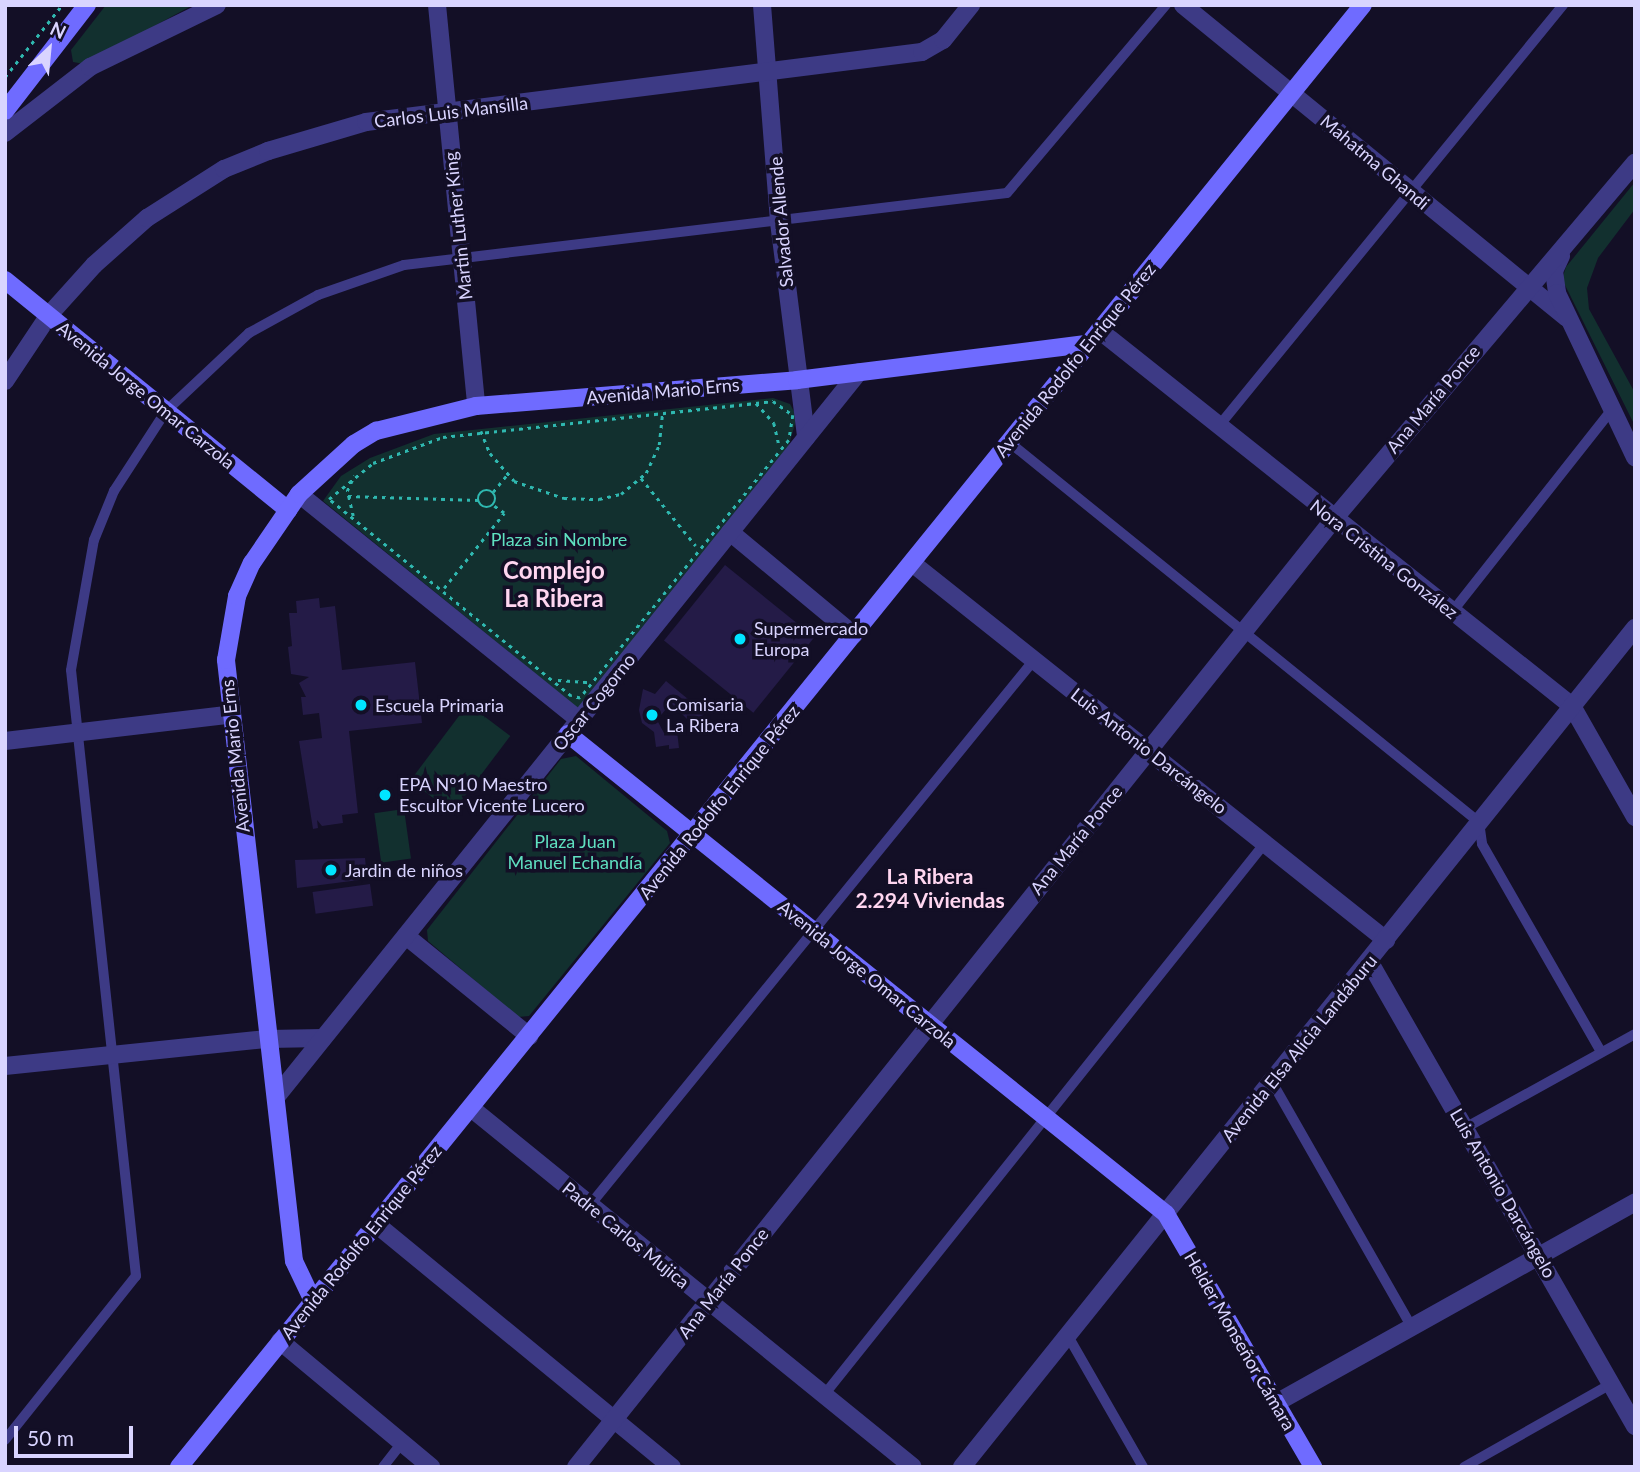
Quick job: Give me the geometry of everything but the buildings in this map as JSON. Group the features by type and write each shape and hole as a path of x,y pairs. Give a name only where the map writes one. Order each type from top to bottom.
{"street":[{"path":"5,111 87,5"},
{"path":"5,133 90,67 218,5"},
{"name":"Martin Luther King","path":"437,5 476,406"},
{"name":"Salvador Allende","path":"762,5 779,222 806,437"},
{"name":"Carlos Luis Mansilla","path":"5,381 49,316 94,265 148,218 224,169 319,134 447,111 768,75 922,52 943,40 971,5"},
{"name":"Mahatma Ghandi","path":"1183,5 1567,318"},
{"name":"Avenida Rodolfo Enrique Pérez","path":"179,1467 1363,5"},
{"name":"Ana María Ponce","path":"576,1467 1333,520 1526,286 1561,256 1635,163"},
{"path":"1561,256 1555,281 1567,318 1635,457"},
{"name":"Avenida Jorge Omar Carzola","path":"5,279 288,510"},
{"name":"Avenida Mario Erns","path":"313,1301 294,1261 228,715 232,616 252,564 299,494 354,444 376,431 476,406 797,380 1093,337"},
{"name":"Nora Cristina González","path":"1093,337 1217,427 1572,706 1635,817"},
{"name":"Oscar Cogorno","path":"276,1097 859,372"},
{"name":"Avenida Jorge Omar Carzola","path":"299,494 574,727 692,834 1166,1214"},
{"path":"730,532 854,635"},
{"name":"Luis Antonio Darcángelo","path":"912,563 1386,940"},
{"name":"Avenida Elsa Alicia Landáburu","path":"965,1465 1635,628"},
{"path":"5,741 228,715"},
{"path":"406,936 529,1036"},
{"name":"Luis Antonio Darcángelo","path":"1368,961 1540,1255 1635,1426"},
{"path":"5,1066 268,1039 323,1038"},
{"name":"Padre Carlos Mujica","path":"471,1108 913,1467"},
{"path":"1276,1403 1635,1202"},
{"name":"Helder Monseñor Cámara","path":"1166,1214 1313,1467"},
{"path":"376,1224 673,1467"},
{"path":"280,1341 430,1467"}],"lane":[{"path":"5,1440 136,1276 71,670 79,600 94,540 114,491 166,411 249,333 318,295 404,265 1007,193 1166,5"},
{"path":"1217,427 1563,5"},
{"path":"1451,612 1611,411"},
{"path":"1009,442 1479,822 1482,844 1601,1052"},
{"path":"590,1205 815,933 1034,660"},
{"path":"824,1395 1265,843"},
{"path":"1465,1128 1635,1034"},
{"path":"1272,1082 1412,1327"},
{"path":"1068,1336 1143,1467"},
{"path":"1464,1467 1611,1384"},
{"path":"383,1467 401,1444"}],"path":[{"path":"5,76 62,5"},
{"path":"773,401 793,415 794,429 778,456 601,676 576,698 353,518 329,495 356,473 424,442 481,431 756,403 773,401"},
{"path":"756,403 774,423 778,456"},
{"path":"481,431 506,476 544,493 599,499 621,494 641,478 654,458 662,413"},
{"path":"353,518 348,496 356,473"},
{"path":"494,506 493,492 506,476"},
{"path":"641,478 701,551"},
{"path":"478,500 481,492 493,492"},
{"path":"348,496 478,500"},
{"path":"442,590 505,513 494,506 483,507 478,500"},
{"path":"545,675 579,685 601,676"}],"green space":[{"path":"106,5 193,5 84,64 73,62 71,50"},
{"path":"1635,182 1635,209 1598,258 1587,288 1589,309 1635,393 1635,426 1562,279 1566,267"},
{"name":"Plaza sin Nombre","path":"773,398 790,404 797,417 788,448 579,709 323,501 341,476 370,458 434,434"},
{"path":"468,704 510,736 453,813 410,781"},
{"name":"Plaza Juan Manuel Echandía","path":"576,756 667,831 670,843 529,1016 518,1017 428,941 427,930 561,759"},
{"path":"404,809 411,859 381,863 374,813"}],"place":[{"name":"Supermercado Europa","path":"740,639"},
{"name":"Escuela Primaria","path":"361,705"},
{"name":"Comisaria La Ribera","path":"652,715"},
{"name":"EPA Nº10 Maestro Escultor Vicente Lucero","path":"385,795"},
{"name":"Jardin de niños","path":"331,870"}],"district":[{"name":"Complejo La Ribera","path":"554,584"},
{"name":"La Ribera 2.294 Viviendas","path":"930,888"}]}
